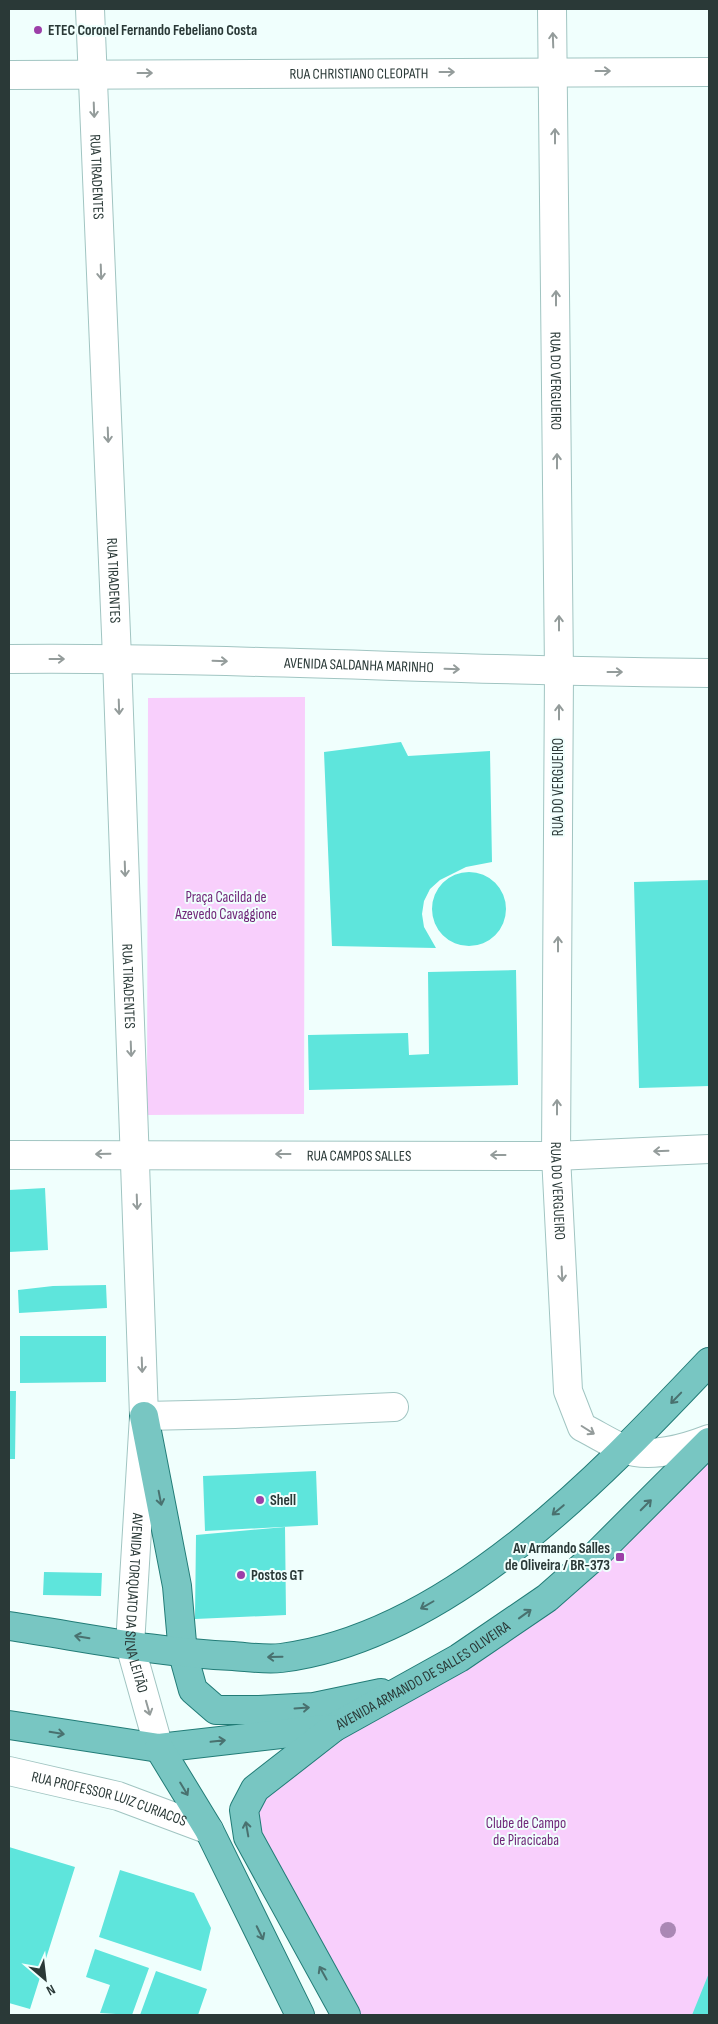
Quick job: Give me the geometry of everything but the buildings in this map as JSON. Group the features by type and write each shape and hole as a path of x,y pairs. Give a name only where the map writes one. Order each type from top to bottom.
{"main road":[{"path":"9,1626 183,1654 280,1658 344,1643 394,1624 452,1590 508,1553 626,1450 709,1362"},
{"path":"144,1416 176,1586 183,1654 192,1690 216,1710 260,1710 314,1707 407,1688"},
{"name":"AVENIDA ARMANDO DE SALLES OLIVEIRA","path":"9,1725 159,1748 333,1728 459,1658 548,1598 597,1554 709,1440"},
{"path":"333,1728 255,1789 244,1810 248,1836 346,2015"},
{"name":"AVENIDA TORQUATO DA SILVA LEITÃO","path":"159,1748 209,1830 300,2015"}],"street":[{"name":"RUA TIRADENTES","path":"90,9 135,1153"},
{"name":"RUA DO VERGUEIRO","path":"552,9 559,672 556,1156 568,1390 582,1427 626,1450 657,1452 709,1440"},
{"name":"RUA CHRISTIANO CLEOPATH","path":"9,75 554,71 709,72"},
{"name":"AVENIDA SALDANHA MARINHO","path":"9,659 117,658 559,672 709,672"},
{"name":"RUA CAMPOS SALLES","path":"9,1155 135,1153 556,1156 709,1149"},
{"name":"AVENIDA TORQUATO DA SILVA LEITÃO","path":"135,1153 144,1416 130,1645 159,1748"},
{"path":"144,1416 235,1414 394,1406"},
{"name":"RUA PROFESSOR LUIZ CURIACOS","path":"9,1771 118,1796 209,1830"}],"green space":[{"name":"Praça Cacilda de Azevedo Cavaggione","path":"305,697 304,1114 147,1115 148,698"},
{"name":"Clube de Campo de Piracicaba","path":"709,1442 709,2015 346,2015 248,1837 255,1789 459,1658"}],"place":[{"name":"ETEC Coronel Fernando Febeliano Costa","path":"38,30"},
{"name":"Shell","path":"260,1500"},
{"name":"Av Armando Salles de Oliveira / BR-373","path":"620,1557"},
{"name":"Postos GT","path":"241,1575"}]}
